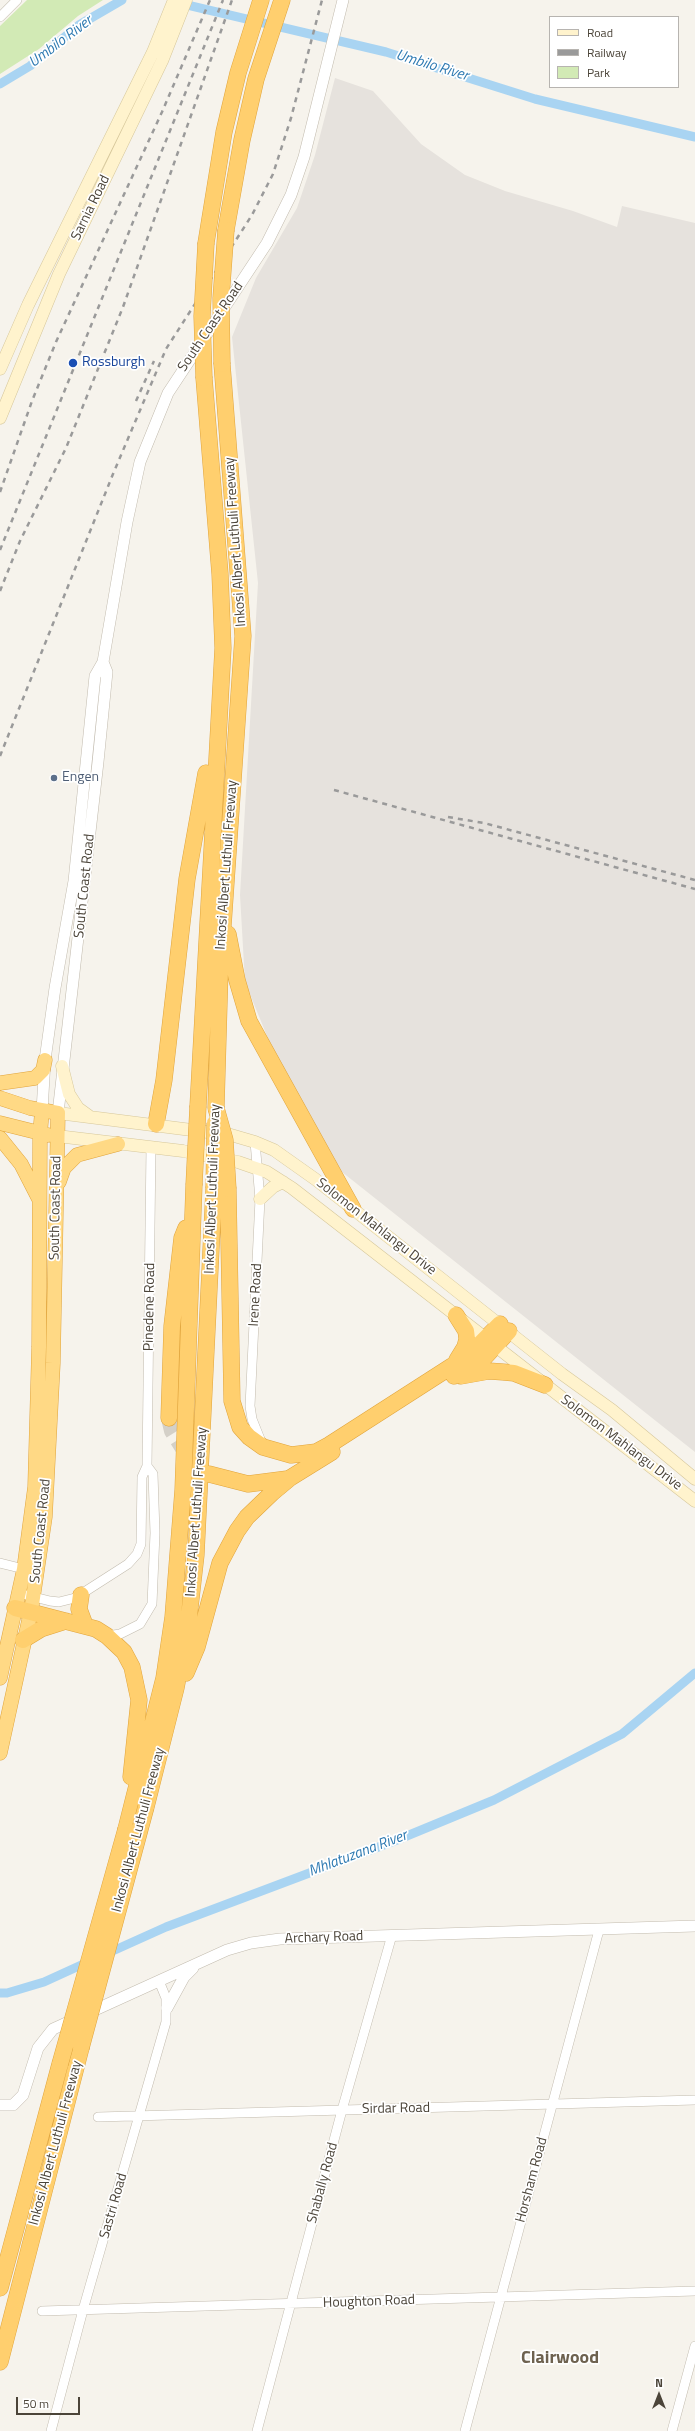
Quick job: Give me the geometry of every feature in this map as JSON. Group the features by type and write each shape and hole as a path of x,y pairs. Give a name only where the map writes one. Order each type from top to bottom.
{"highway":[{"name":"Inkosi Albert Luthuli Freeway","path":"0,2362 81,2048 139,1806 164,1678 177,1581 189,1347 192,1209 220,699 222,602 204,378 202,316 206,243 219,156 244,52 261,0"},
{"name":"Inkosi Albert Luthuli Freeway","path":"0,2288 60,2064 126,1829 139,1806 176,1688 188,1625 196,1554 221,1189 216,1108 224,905 243,622 222,364 221,298 226,230 242,140 263,56 282,0"},
{"path":"156,1124 164,1080 187,879 220,699"},
{"path":"224,905 237,980 249,1021 353,1209"},
{"path":"0,1084 35,1078 43,1070 46,1060"},
{"name":"Solomon Mahlangu Drive","path":"0,1098 58,1113"},
{"name":"South Coast Road","path":"42,1110 40,1134 39,1363 45,1390"},
{"name":"South Coast Road","path":"0,1753 6,1688 23,1640 32,1604 31,1571 39,1516 45,1390 53,1363 58,1113"},
{"name":"Solomon Mahlangu Drive","path":"0,1123 40,1134 57,1136"},
{"path":"0,1138 21,1164 40,1201"},
{"path":"56,1196 60,1180 69,1161 87,1151 118,1144"},
{"path":"221,1189 232,1401 240,1427 249,1437 263,1447 291,1455 316,1452 491,1343"},
{"path":"169,1418 172,1326 182,1238 192,1209"},
{"path":"452,1366 461,1356 467,1339 466,1331 456,1315"},
{"path":"176,1688 190,1665 220,1563 228,1546 247,1517 290,1478 484,1357 491,1343 504,1328"},
{"path":"39,1363 53,1363"},
{"path":"441,1384 474,1372 489,1371 514,1373 545,1385"},
{"path":"208,1474 248,1484 275,1482 290,1478"},
{"name":"South Coast Road","path":"0,1678 17,1601 31,1571"},
{"path":"81,1595 80,1609 85,1626"},
{"path":"17,1601 32,1604 66,1621 85,1626 107,1636 124,1652 132,1666 137,1684 138,1700 131,1762 139,1806"},
{"path":"23,1640 42,1629 66,1621"}],"main road":[{"name":"Sarnia Road","path":"0,418 59,274 167,33 174,0"},
{"name":"Sarnia Road","path":"0,369 28,306 167,33 186,0"},
{"path":"62,1066 69,1094 78,1108 91,1117"},
{"name":"Solomon Mahlangu Drive","path":"58,1113 156,1124 231,1135 255,1142 274,1150 291,1161 504,1328 612,1410 695,1479"},
{"name":"Solomon Mahlangu Drive","path":"57,1136 183,1151 238,1162 259,1169 283,1182 695,1501"},
{"path":"260,1200 273,1187 283,1182"}],"street":[{"path":"0,17 17,0"},
{"name":"South Coast Road","path":"58,1113 62,1066 80,932 79,881 93,696 96,672 102,662 133,490 148,439 175,381 280,220 299,175 344,0"},
{"name":"South Coast Road","path":"42,1110 46,1060 55,988 66,930 79,881 102,725 107,672 102,662"},
{"path":"93,696 104,698"},
{"path":"90,724 102,725"},
{"path":"66,930 80,932"},
{"name":"Irene Road","path":"255,1142 259,1169 260,1200 250,1406 256,1431 263,1447"},
{"name":"Pinedene Road","path":"137,1554 142,1533 142,1477 147,1466 151,1147"},
{"name":"Pinedene Road","path":"107,1636 131,1630 140,1624 147,1616 152,1604 154,1592 155,1555 153,1474 147,1466"},
{"path":"32,1604 59,1602 81,1595 128,1564 137,1554 148,1553 155,1555"},
{"path":"0,1563 31,1571"},
{"name":"Archary Road","path":"0,2105 13,2105 19,2102 27,2085 38,2048 53,2029 202,1962 251,1943 280,1939 695,1926"},
{"name":"Horsham Road","path":"465,2431 599,1930"},
{"name":"Shabally Road","path":"257,2431 342,2110 392,1936"},
{"path":"167,2008 184,1977 202,1962"},
{"name":"Sastri Road","path":"51,2431 83,2310 166,2022 166,1998 159,1981"},
{"name":"Sirdar Road","path":"98,2117 695,2100"},
{"name":"Houghton Road","path":"42,2311 695,2291"},
{"path":"672,2431 693,2360 695,2346"}],"shaded area":[{"path":"335,78 373,91 421,144 465,175 505,191 573,211 617,227 622,206 695,223 695,1452 313,1149 245,982 240,895 258,583 232,337 256,278 297,208 315,155"}],"green space":[{"path":"27,0 103,0 78,16 39,49 0,74 0,26"}],"waterway":[{"name":"Umbilo River","path":"0,84 30,66 79,25 122,0"},
{"name":"Umbilo River","path":"179,3 386,52 535,99 695,137"},
{"name":"Mhlatuzana River","path":"106,1954 166,1927 397,1840 494,1800 622,1734 695,1673"},
{"name":"Mhlatuzana River","path":"0,1993 7,1993 44,1982 90,1961"}],"tunnel":[{"path":"169,1418 172,1431 189,1458"}],"railway":[{"path":"0,492 32,401 56,342 162,112 210,0"},
{"path":"0,550 223,0"},
{"path":"0,591 20,541 66,448 123,307 232,0"},
{"path":"0,756 113,474 166,349 252,215 273,174 291,118 322,0"},
{"path":"136,401 154,361"},
{"path":"334,790 695,889"},
{"path":"448,817 484,823 695,880"}],"place":[{"name":"Rossburgh","path":"73,363"},
{"name":"Engen","path":"54,778"}],"district":[{"name":"Clairwood","path":"560,2359"}]}
